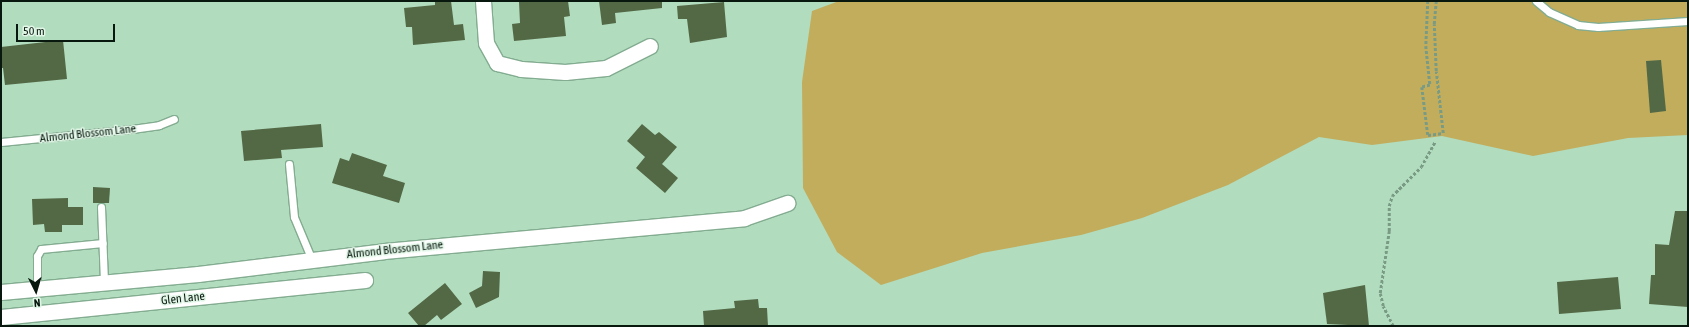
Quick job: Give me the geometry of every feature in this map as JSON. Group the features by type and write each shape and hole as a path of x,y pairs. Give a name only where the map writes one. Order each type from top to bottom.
{"street":[{"path":"483,1 486,43 493,56 497,63 521,70 565,72 606,68 650,46"},
{"name":"Almond Blossom Lane","path":"1,292 104,283 384,251 744,218 787,203"},
{"name":"Glen Lane","path":"1,317 365,280"}],"lane":[{"path":"1536,1 1549,12 1578,25 1598,27 1688,22"},
{"name":"Almond Blossom Lane","path":"1,142 159,126 174,119"},
{"path":"289,164 294,217 312,260"},
{"path":"101,207 104,283"},
{"path":"37,289 37,256 41,249 103,243"}],"path":[{"path":"1428,1 1426,46 1430,85 1422,87 1428,135 1443,133 1435,55 1436,1"},
{"path":"1392,326 1383,306 1380,293 1388,231 1389,206 1392,196 1421,167 1435,142"}],"shaded area":[{"path":"839,1 1688,1 1688,135 1628,138 1533,156 1442,136 1372,145 1319,137 1228,185 1142,218 1081,235 982,253 881,285 837,252 803,188 802,82 812,11"}],"building":[{"path":"435,1 451,1 454,25 463,24 465,40 413,45 412,27 406,27 404,8 435,5"},
{"path":"568,1 570,16 564,17 566,36 514,41 512,24 520,23 519,2"},
{"path":"599,1 662,1 662,8 615,13 616,23 602,25"},
{"path":"724,2 727,37 690,43 687,19 678,19 677,6"},
{"path":"63,40 67,79 5,85 3,68 1,68 1,47"},
{"path":"1661,60 1666,111 1650,113 1646,61"},
{"path":"321,124 323,147 281,150 282,158 244,161 241,131"},
{"path":"642,124 655,135 659,132 677,147 662,164 678,178 665,193 636,168 645,157 627,141"},
{"path":"352,153 387,165 383,176 405,183 399,203 332,183 340,158 349,161"},
{"path":"93,187 110,188 109,203 93,203"},
{"path":"68,198 68,207 83,207 83,225 62,225 62,232 45,232 44,224 33,225 32,199"},
{"path":"1675,211 1688,211 1688,307 1649,304 1651,275 1655,275 1655,244 1669,245"},
{"path":"483,271 500,272 499,297 476,308 469,293 482,286"},
{"path":"1618,277 1621,309 1559,314 1557,282"},
{"path":"445,283 462,304 441,320 437,315 424,326 419,326 408,313"},
{"path":"1365,285 1369,326 1327,324 1323,293"},
{"path":"758,299 759,308 767,308 768,326 704,326 703,311 735,308 734,301"}]}
